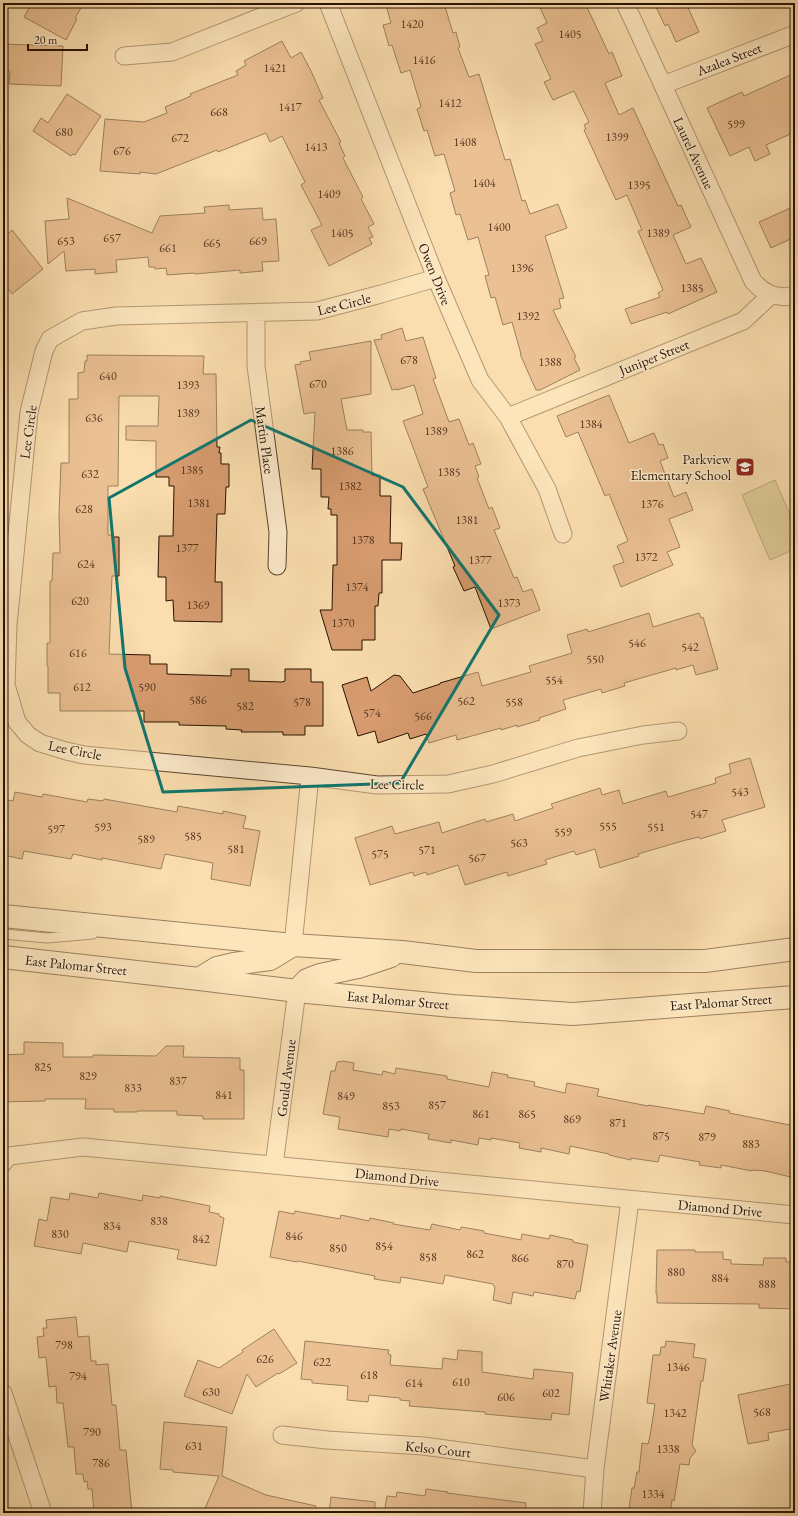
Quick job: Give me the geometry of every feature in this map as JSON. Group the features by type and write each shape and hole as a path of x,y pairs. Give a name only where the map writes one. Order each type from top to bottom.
{"main road":[{"path":"3,916 293,945 402,952 476,961 705,961 795,949"},
{"path":"199,978 217,968 270,959 293,945"},
{"path":"297,991 307,980 320,975 358,967 402,952"},
{"name":"East Palomar Street","path":"3,957 199,978 297,991 452,1006 573,1014 795,997"}],"street":[{"path":"124,56 172,52 296,3"},
{"name":"Owen Drive","path":"328,3 436,278 480,380 508,417 547,489 563,534"},
{"name":"Laurel Avenue","path":"625,3 753,281 761,290 771,295"},
{"name":"Azalea Street","path":"663,85 795,34"},
{"name":"Lee Circle","path":"436,278 317,311 116,316 82,321 50,340 44,351 29,412 8,625 6,685 17,722 28,735 40,743 66,751 91,755 310,776 377,785 448,784 493,774 578,748 643,735 678,730"},
{"path":"771,295 795,295"},
{"name":"Juniper Street","path":"508,417 743,321 771,295"},
{"name":"Martin Place","path":"256,313 256,366 278,532 277,566"},
{"path":"293,945 310,776"},
{"name":"Gould Avenue","path":"274,1165 297,991"},
{"name":"Diamond Drive","path":"3,1163 9,1156 83,1147 795,1215"},
{"name":"Whitaker Avenue","path":"592,1513 595,1469 630,1200"},
{"path":"3,1393 43,1513"},
{"name":"Kelso Court","path":"282,1434 327,1440 423,1446 595,1469"}],"lane":[{"path":"3,934 48,938 142,930"}],"highlighted area":[{"path":"251,420 403,487 499,615 400,783 163,792 125,668 109,498"}],"shaded area":[{"path":"775,480 795,526 795,549 770,560 742,495"}],"building":[{"path":"32,3 84,3 75,18 77,19 66,40 24,17"},
{"path":"394,3 444,3 453,33 456,32 460,47 458,48 469,77 479,74 505,160 510,159 522,201 525,200 530,214 558,204 567,228 545,236 564,298 559,299 561,308 553,310 576,357 574,358 580,370 540,390 536,390 520,354 512,322 503,325 495,297 491,298 485,276 489,275 478,237 468,240 460,214 456,215 450,193 455,191 444,154 435,156 427,130 424,131 417,109 421,107 410,70 401,73 392,45 389,46 383,25 391,23 386,5"},
{"path":"538,3 585,3 609,54 612,52 622,76 605,83 619,115 633,108 678,206 681,205 691,227 673,235 686,264 701,258 717,292 668,314 667,312 631,324 625,309 660,297 658,293 663,290 638,231 642,230 627,195 616,200 584,130 586,129 584,125 589,122 574,91 553,100 544,82 551,79 535,44 543,41 537,28 547,23"},
{"path":"665,3 686,3 699,32 676,42 668,24 665,26 656,7"},
{"path":"282,41 291,58 301,52 311,71 323,98 319,100 341,142 339,143 345,156 343,158 363,197 361,199 374,224 368,227 373,237 369,238 372,244 329,266 311,230 322,225 301,185 305,182 282,136 270,142 266,133 156,174 100,171 105,119 144,122 167,113 165,107 191,96 190,94 238,75 236,71 246,65 244,61"},
{"path":"3,44 63,46 61,86 9,84 10,72 3,71"},
{"path":"795,73 795,132 766,145 770,154 755,161 749,147 730,156 707,108 742,92 744,96"},
{"path":"67,94 101,116 75,155 73,154 71,156 33,131 41,118 48,123"},
{"path":"67,198 152,233 160,216 205,213 204,207 229,205 229,210 262,208 263,220 276,219 279,261 262,262 263,271 240,273 240,270 167,275 166,268 155,269 155,267 149,267 148,257 116,260 117,272 95,274 95,269 66,271 64,251 48,264 45,221 69,219"},
{"path":"795,206 795,237 771,248 759,222"},
{"path":"12,230 43,269 12,294 3,283 3,238"},
{"path":"402,328 406,341 423,337 436,378 433,379 449,422 459,419 469,445 473,443 481,464 475,466 479,477 477,478 489,509 492,507 500,528 494,530 514,578 517,577 523,592 532,589 540,610 491,629 475,587 464,591 453,567 455,566 423,489 428,487 403,421 423,414 414,385 392,390 374,340 382,339 381,335"},
{"path":"371,341 371,394 341,399 347,430 363,430 363,432 371,432 372,475 380,475 380,496 391,496 390,543 402,543 401,560 382,560 382,593 379,593 378,606 375,606 375,640 362,640 362,650 332,650 320,610 332,610 333,565 337,565 337,515 331,515 331,509 328,509 329,497 321,497 321,469 312,469 315,412 304,414 295,365 301,364 300,362 311,360 309,352"},
{"path":"87,355 204,356 203,374 216,374 217,447 220,447 219,453 221,453 221,464 229,464 229,487 226,487 225,514 217,514 215,582 222,582 222,622 174,621 173,600 166,601 166,577 158,577 159,536 173,536 174,486 169,486 169,477 156,477 156,441 126,440 126,426 158,426 159,396 119,396 118,486 108,486 108,535 119,537 119,576 112,576 109,654 150,655 150,664 167,664 167,674 231,676 231,669 249,669 249,681 282,682 285,681 285,669 311,669 311,682 323,682 323,726 305,726 305,735 283,735 283,732 241,732 242,730 226,729 226,726 179,725 179,722 144,722 144,711 60,711 60,693 48,693 47,643 50,643 50,581 52,581 53,553 60,553 59,515 61,463 69,463 69,399 78,399 78,373 84,372"},
{"path":"609,395 629,443 654,433 659,445 663,444 668,458 660,461 674,497 686,492 693,510 669,519 680,547 667,552 673,565 621,587 613,566 624,562 617,546 628,541 609,494 605,496 578,432 566,437 557,416"},
{"path":"649,613 653,627 699,613 701,618 703,617 718,669 696,675 693,665 676,670 676,668 624,683 625,686 602,693 601,689 563,700 566,709 539,718 540,720 517,727 517,725 501,730 501,728 457,740 456,735 429,743 426,734 410,739 408,733 378,743 375,731 358,736 342,685 367,677 371,691 394,675 400,676 413,693 440,683 478,672 482,686 531,672 529,666 572,653 567,635 587,629 588,632"},
{"path":"750,758 765,807 722,820 726,831 700,839 699,837 686,840 638,854 639,856 600,868 595,849 576,855 574,851 545,860 547,864 508,876 507,872 465,885 458,865 427,875 426,872 414,876 413,872 370,885 355,838 392,826 395,834 439,822 442,833 485,819 486,822 513,814 515,821 553,808 551,804 600,788 602,795 619,790 623,804 666,791 668,797 716,783 715,778 731,773 729,764"},
{"path":"15,792 42,797 43,794 87,802 88,799 103,801 104,799 177,812 178,806 223,814 223,811 246,816 243,828 260,831 250,886 211,879 213,863 165,854 161,869 73,854 71,859 24,851 22,859 3,855 3,799 13,801"},
{"path":"24,1042 63,1043 63,1057 93,1057 93,1055 156,1056 166,1046 184,1046 183,1057 240,1058 240,1070 244,1070 244,1119 203,1119 203,1116 177,1115 177,1111 114,1112 114,1109 85,1109 86,1099 45,1099 45,1101 3,1102 3,1055 24,1054"},
{"path":"343,1061 354,1063 353,1070 382,1075 383,1071 395,1074 396,1068 447,1076 447,1079 489,1087 492,1072 508,1075 507,1077 535,1082 534,1086 565,1093 567,1083 599,1089 597,1096 648,1106 704,1114 706,1106 730,1111 729,1113 795,1126 795,1178 765,1171 752,1171 721,1165 721,1168 699,1165 700,1162 660,1155 658,1162 631,1158 631,1160 570,1146 569,1154 541,1148 541,1152 519,1148 520,1143 491,1138 491,1140 479,1138 478,1145 451,1140 451,1143 428,1139 429,1134 401,1129 400,1131 389,1129 388,1137 338,1129 340,1117 323,1114 331,1071 335,1071 337,1062"},
{"path":"70,1193 98,1198 99,1193 142,1201 143,1195 160,1198 160,1196 210,1206 209,1212 219,1214 219,1216 224,1218 216,1266 177,1259 179,1250 129,1241 127,1252 83,1243 81,1254 34,1246 39,1219 47,1221 51,1197 69,1200"},
{"path":"279,1211 294,1214 295,1211 340,1219 341,1215 369,1221 370,1218 394,1223 393,1224 430,1230 432,1224 460,1230 461,1227 521,1240 522,1234 549,1239 550,1235 573,1240 573,1242 588,1245 580,1292 577,1291 575,1299 534,1292 533,1296 513,1292 511,1304 493,1300 495,1288 493,1284 445,1275 443,1284 401,1277 400,1283 374,1279 375,1276 270,1257"},
{"path":"657,1250 723,1252 723,1259 731,1260 731,1264 763,1265 764,1258 786,1258 786,1262 795,1262 795,1309 759,1308 759,1304 657,1303"},
{"path":"76,1317 78,1337 89,1336 91,1361 96,1361 96,1365 108,1364 112,1405 116,1405 120,1450 126,1450 132,1513 94,1513 92,1489 88,1489 87,1481 84,1482 83,1474 76,1474 74,1447 68,1447 63,1403 57,1403 56,1386 49,1387 46,1357 39,1358 37,1337 44,1336 43,1328 47,1328 46,1320"},
{"path":"274,1329 297,1363 256,1387 247,1374 232,1414 184,1396 198,1360 219,1368 243,1352 242,1350"},
{"path":"305,1341 389,1350 388,1354 391,1355 390,1365 442,1369 443,1358 457,1360 458,1350 482,1352 482,1372 533,1379 534,1369 573,1373 569,1415 552,1413 551,1420 485,1414 485,1412 409,1406 410,1401 400,1400 400,1398 369,1395 368,1402 347,1400 348,1386 312,1383 312,1380 301,1379"},
{"path":"666,1341 695,1344 693,1357 706,1359 703,1381 701,1381 692,1445 696,1451 690,1458 689,1465 680,1464 674,1501 672,1500 670,1513 660,1513 629,1508 632,1488 634,1488 637,1472 639,1472 642,1443 648,1444 650,1436 655,1404 647,1403 653,1355 660,1355 661,1347 665,1347"},
{"path":"795,1383 795,1428 768,1433 769,1440 748,1444 738,1395"},
{"path":"164,1422 227,1427 222,1476 266,1495 316,1506 315,1513 203,1513 219,1476 173,1472 173,1470 160,1469"},
{"path":"426,1489 526,1503 525,1513 384,1513 387,1496 396,1497 397,1492 425,1496"},
{"path":"331,1497 375,1502 375,1513 329,1513"}],"place":[{"name":"Parkview Elementary School","path":"745,467"}]}
